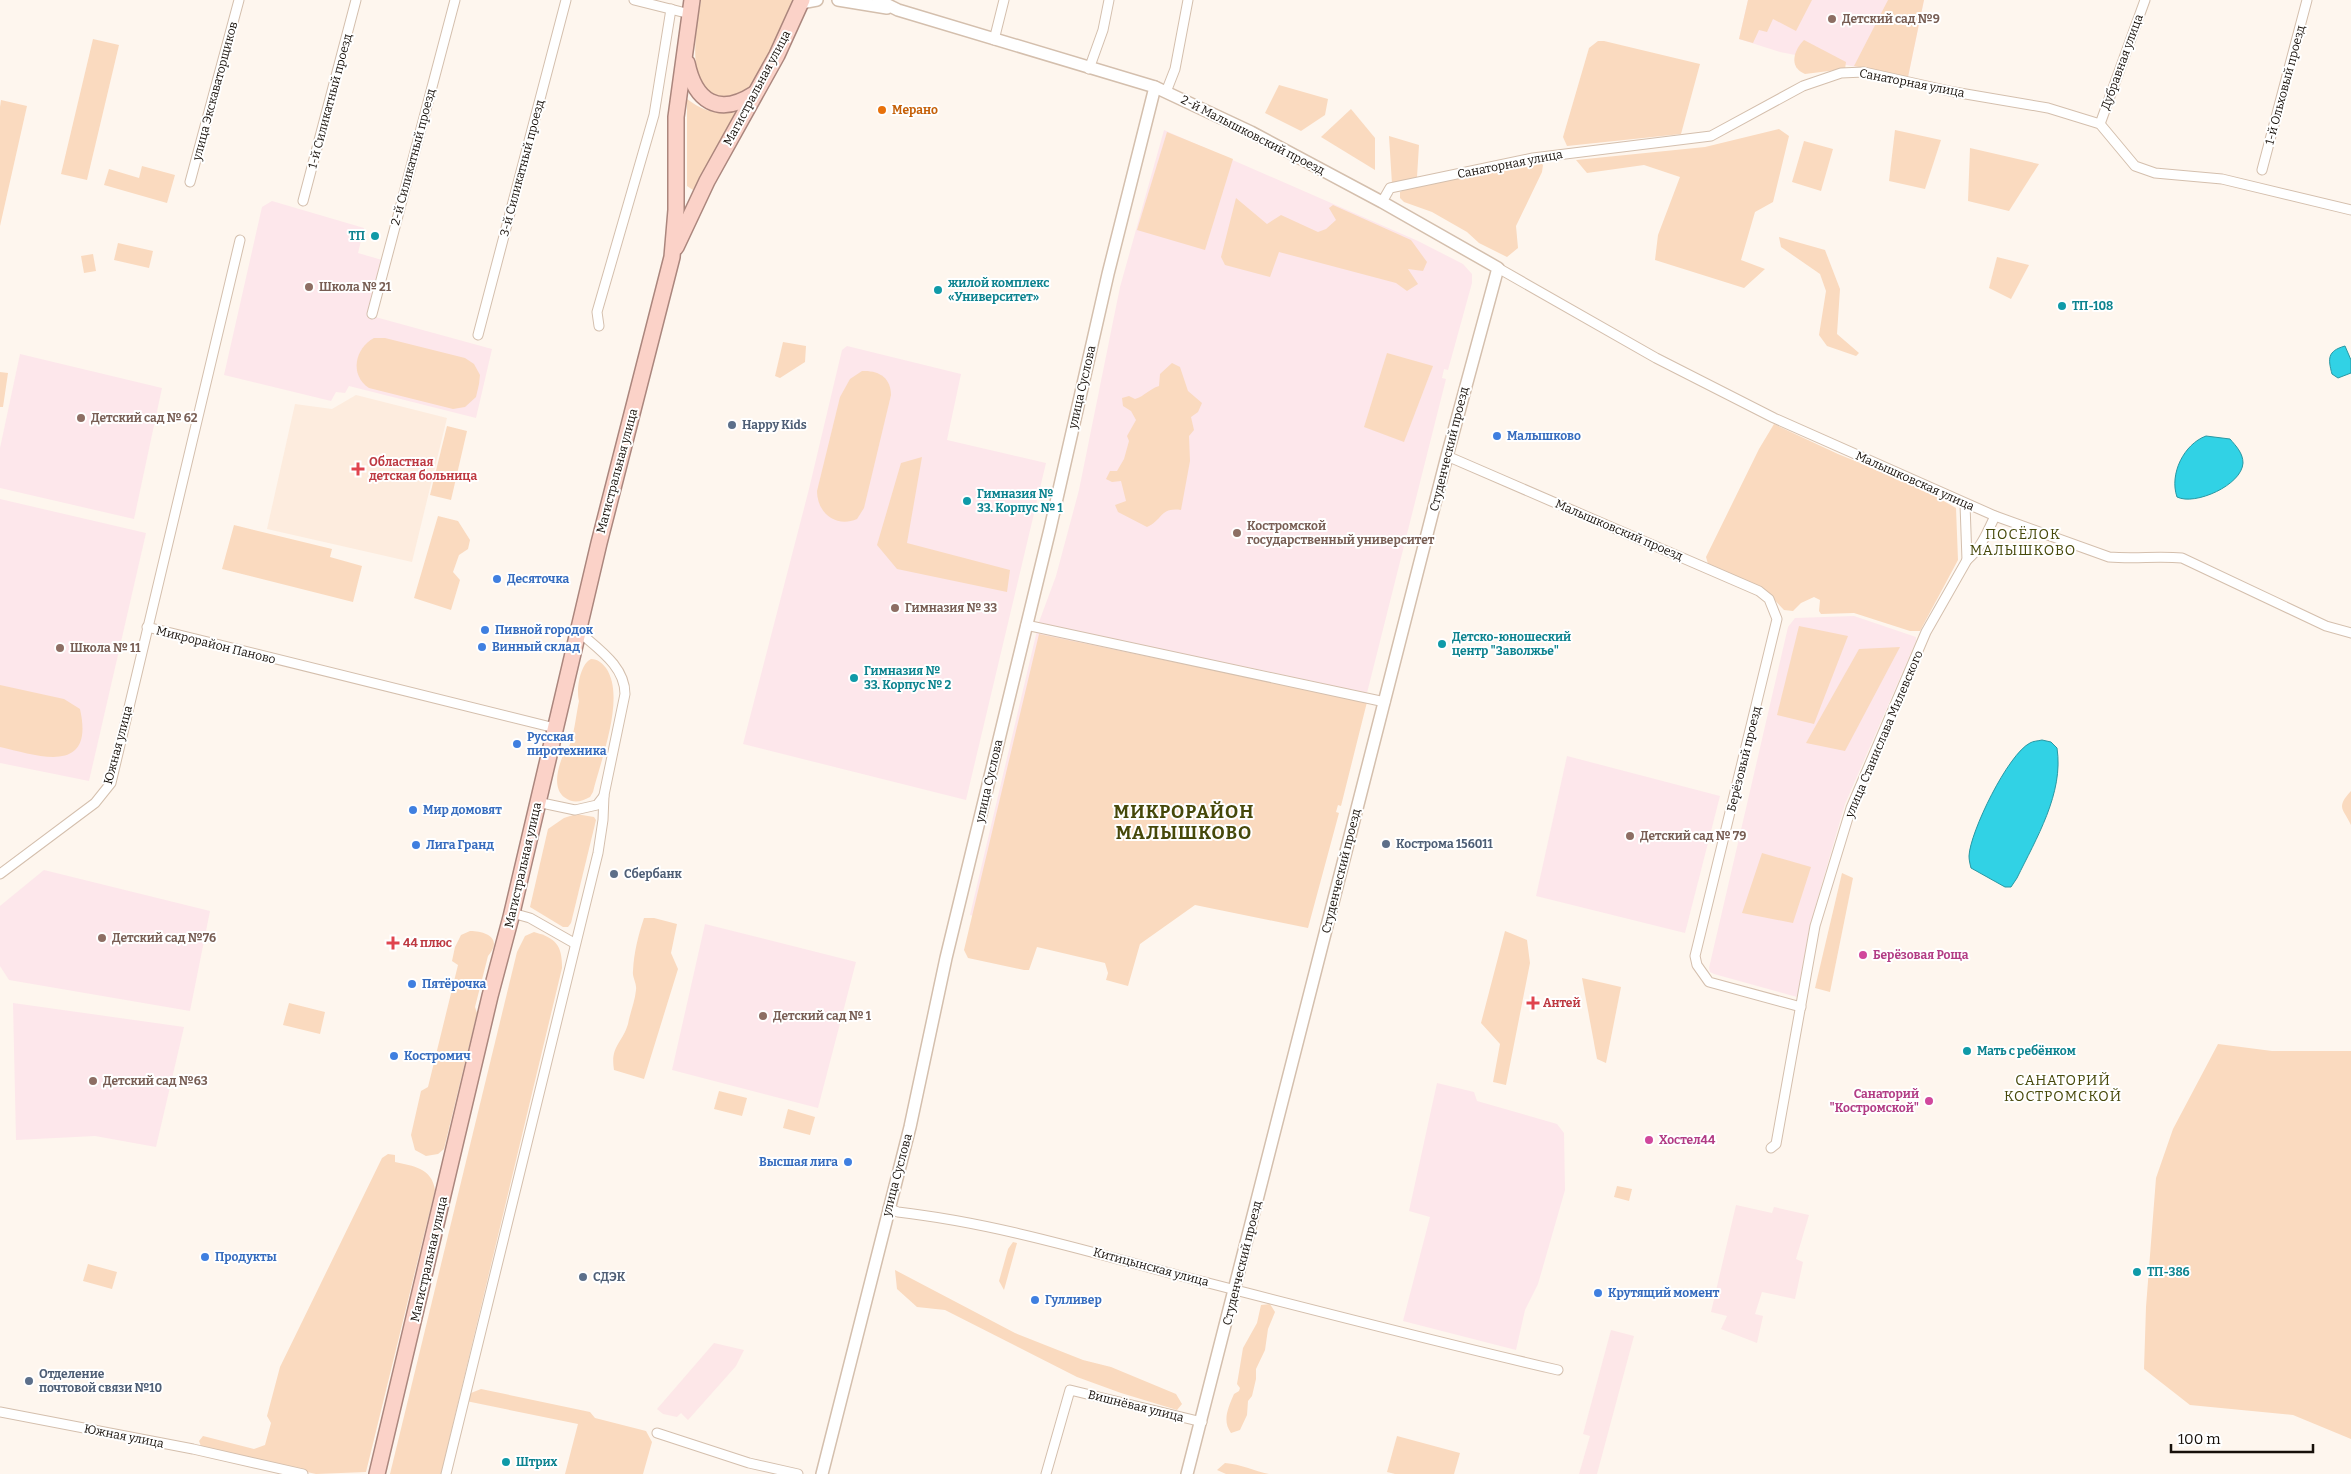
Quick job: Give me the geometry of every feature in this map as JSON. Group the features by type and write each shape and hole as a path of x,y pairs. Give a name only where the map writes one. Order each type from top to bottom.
{"highway":[{"name":"Магистральная улица","path":"672,257 707,181 777,55 802,2"},
{"name":"Магистральная улица","path":"377,1474 578,631 672,257 676,210 676,116 686,56 691,7"},
{"path":"686,56 692,82 697,92 708,101 719,104 731,103 742,101 754,94"}],"street":[{"name":"улица Экскаваторщиков","path":"190,182 239,0"},
{"name":"1-й Силикатный проезд","path":"303,201 356,0"},
{"name":"2-й Силикатный проезд","path":"372,314 454,0"},
{"name":"3-й Силикатный проезд","path":"478,336 566,0"},
{"path":"634,0 671,9 691,7"},
{"path":"802,2 817,0"},
{"path":"838,0 898,10"},
{"name":"2-й Малышковский проезд","path":"878,0 898,10 1166,92 1248,130 1382,202 1498,268"},
{"path":"994,40 1004,0"},
{"path":"1089,69 1103,30 1109,0"},
{"path":"1166,92 1175,69 1188,0"},
{"name":"Дубравная улица","path":"2100,124 2145,0"},
{"name":"1-й Ольховый проезд","path":"2262,170 2307,0"},
{"path":"599,326 597,312 654,115 671,9"},
{"name":"Санаторная улица","path":"1382,202 1390,188 1532,158 1581,150 1711,136 1791,91 1841,73 1864,72 1954,92 2048,108 2100,124"},
{"name":"улица Суслова","path":"822,1474 910,1127 948,950 1108,274 1155,88"},
{"path":"2100,124 2135,166 2155,173 2222,179 2351,210"},
{"name":"Микрорайон Паново","path":"240,240 147,627 555,728"},
{"name":"Студенческий проезд","path":"1187,1474 1202,1422 1447,456 1498,268"},
{"name":"Малышковская улица","path":"1498,268 1656,358 1765,414 1965,504 2109,557 2130,559 2160,556 2182,558 2326,626 2351,633"},
{"name":"Малышковский проезд","path":"1447,456 1759,591 1769,599 1777,619"},
{"path":"1965,504 1966,560"},
{"name":"улица Станислава Милевского","path":"1771,1148 1776,1144 1815,926 1851,808 1926,632 1966,560 1975,553 1994,516"},
{"name":"Берёзовый проезд","path":"1777,619 1695,956 1696,965 1709,982 1801,1007"},
{"path":"1026,625 1385,702"},
{"name":"Южная улица","path":"0,874 94,803 111,784 147,627"},
{"path":"446,1474 574,943 598,853 603,820 604,796 625,694 625,683 620,672 578,631"},
{"path":"537,802 575,810 598,805 604,796"},
{"path":"512,913 530,918 574,943"},
{"name":"Китицынская улица","path":"888,1208 898,1212 968,1221 1434,1341 1558,1370"},
{"name":"Вишнёвая улица","path":"1046,1474 1070,1390 1202,1422"},
{"name":"Южная улица","path":"0,1412 303,1474"},
{"path":"658,1433 748,1463 798,1474"},
{"name":"Южная улица","path":"248,1462 271,1474"}],"shaded area":[{"path":"701,0 796,0 765,66 747,89 737,97 718,97 707,92 700,82 695,55"},
{"name":"Детский сад №9","path":"1748,0 1924,0 1908,77 1780,52 1739,39"},
{"path":"1748,0 1812,0 1796,31 1773,19 1767,32 1759,30 1753,43 1739,39"},
{"path":"1888,0 1924,0 1908,77 1854,66"},
{"path":"93,39 119,45 87,180 61,174"},
{"path":"1804,40 1846,62 1845,69 1805,74 1800,71 1796,67 1794,58 1800,44"},
{"path":"1598,41 1700,64 1681,134 1567,146 1563,137 1589,48"},
{"path":"1279,85 1328,99 1325,115 1301,131 1265,113"},
{"path":"687,99 699,107 710,111 723,113 737,112 693,190 687,186"},
{"path":"1,100 27,106 0,226 0,107"},
{"path":"1351,109 1375,138 1375,170 1321,137"},
{"path":"1779,129 1789,136 1773,202 1755,212 1741,260 1765,269 1744,288 1655,260 1658,235 1680,177 1644,165 1587,173 1576,160 1705,147"},
{"name":"Костромской государственный университет","path":"1164,130 1418,241 1463,264 1472,274 1472,283 1448,370 1444,369 1442,378 1446,379 1367,693 1247,667 1198,890 1105,949 970,915 1039,622 1056,576 1079,490 1120,287"},
{"path":"1895,130 1941,140 1925,189 1889,181"},
{"path":"1167,132 1233,159 1205,250 1137,230"},
{"path":"1389,136 1419,145 1417,177 1392,184"},
{"path":"1804,141 1833,149 1821,191 1792,182"},
{"path":"1970,148 2039,164 2009,211 1968,201"},
{"path":"1539,161 1543,165 1542,172 1516,226 1518,248 1507,257 1479,243 1467,232 1432,212 1404,202 1400,198 1400,192 1408,188"},
{"path":"142,166 175,175 167,203 104,185 109,169 139,178"},
{"path":"1236,198 1267,224 1281,215 1318,232 1326,229 1336,220 1329,208 1333,205 1411,240 1427,262 1423,271 1408,269 1418,284 1407,291 1396,283 1279,252 1270,277 1225,265 1221,257"},
{"name":"Школа № 21","path":"272,201 364,228 358,253 382,260 368,315 492,349 476,418 349,386 345,393 336,392 331,401 224,375 262,207"},
{"path":"1779,237 1825,250 1840,289 1837,334 1859,353 1856,356 1827,346 1819,335 1826,291 1820,274 1781,247"},
{"path":"118,243 153,251 149,268 114,260"},
{"path":"93,254 96,271 84,273 81,256"},
{"path":"1997,257 2029,265 2011,299 1989,288"},
{"path":"374,338 385,338 465,358 474,364 480,375 476,397 465,407 453,409 369,388 359,376 357,362 362,348"},
{"path":"783,342 806,346 805,362 780,378 775,376"},
{"name":"Гимназия № 33","path":"847,346 961,374 947,440 1046,463 966,800 743,744 809,489 842,350"},
{"path":"1387,353 1433,366 1404,442 1364,427"},
{"name":"Детский сад № 62","path":"20,354 162,388 134,519 0,488 0,448"},
{"path":"1172,363 1180,367 1188,391 1202,403 1198,412 1191,417 1194,430 1189,436 1190,461 1181,510 1165,512 1147,527 1118,512 1115,505 1126,501 1121,481 1112,482 1106,479 1110,471 1117,471 1124,459 1129,441 1127,436 1136,420 1131,411 1123,406 1122,398 1129,396 1135,399 1159,386 1160,374"},
{"path":"862,371 874,372 883,376 889,384 891,395 864,508 857,519 842,522 829,517 824,512 820,506 817,491 840,397 850,379"},
{"path":"0,372 8,373 3,407 0,407"},
{"name":"Областная детская больница","path":"356,395 447,418 412,562 267,529 295,404 332,409"},
{"path":"1774,424 1838,454 1917,486 1956,508 1958,560 1920,631 1910,631 1854,613 1821,614 1819,611 1820,600 1814,597 1801,603 1793,611 1784,610 1763,588 1708,564 1706,557 1759,449"},
{"path":"447,426 467,431 451,500 430,495"},
{"path":"922,457 907,543 1010,570 1007,592 897,569 877,545 901,463"},
{"name":"Школа № 11","path":"0,499 146,533 89,781 0,763"},
{"path":"438,516 458,521 470,540 468,549 459,555 453,572 460,580 451,610 414,598"},
{"path":"234,525 332,549 330,557 362,566 353,602 222,569"},
{"path":"1854,616 1916,637 1916,641 1845,804 1810,925 1797,997 1714,974 1710,972 1709,968 1788,627 1795,618"},
{"path":"1799,626 1848,636 1814,724 1777,715"},
{"path":"1039,634 1367,702 1341,806 1338,805 1336,812 1339,813 1308,928 1195,905 1140,944 1128,986 1106,980 1108,973 1105,963 1037,947 1029,970 968,958 964,950"},
{"path":"1900,647 1845,751 1806,743 1859,649"},
{"path":"591,659 603,664 612,680 614,695 613,711 606,746 593,792 587,799 574,801 567,799 560,793 557,776 562,758 570,745 573,733 579,701 580,678 584,666"},
{"path":"0,685 64,699 80,709 82,730 79,744 72,753 46,757 0,747"},
{"name":"Детский сад № 79","path":"1567,756 1720,796 1685,933 1536,896"},
{"path":"2351,791 2351,825 2342,805"},
{"path":"576,814 594,817 596,820 571,923 568,927 563,927 530,907 548,829 564,818"},
{"path":"1762,853 1811,867 1793,923 1742,913"},
{"name":"Детский сад №76","path":"44,870 210,911 190,1011 9,980 0,966 0,906"},
{"path":"1842,873 1853,878 1830,992 1815,988"},
{"path":"644,918 654,918 677,924 671,953 678,969 644,1079 614,1070 613,1062 615,1050 626,1031 635,998 634,957"},
{"name":"Детский сад № 1","path":"705,924 856,962 818,1108 672,1070"},
{"path":"470,931 487,934 491,937 494,945 488,956 475,1007 477,1013 444,1149 438,1154 426,1156 415,1150 411,1135 421,1091 428,1087 458,965 452,961 455,947 461,935"},
{"path":"1505,931 1527,940 1530,963 1506,1085 1493,1082 1500,1044 1481,1023"},
{"path":"534,932 553,940 561,954 562,968 441,1474 390,1474 517,952 525,936"},
{"path":"1582,978 1621,987 1606,1063 1597,1059"},
{"name":"Детский сад №63","path":"13,1003 184,1027 156,1147 95,1136 16,1140"},
{"path":"289,1003 325,1012 320,1034 283,1025"},
{"path":"2218,1044 2272,1051 2351,1051 2351,1439 2293,1415 2190,1405 2144,1369 2146,1307 2156,1178 2173,1129"},
{"path":"1437,1083 1474,1092 1477,1101 1557,1124 1564,1133 1565,1190 1538,1284 1525,1310 1516,1350 1403,1321 1430,1217 1409,1211"},
{"path":"719,1091 747,1098 742,1116 714,1109"},
{"path":"788,1109 815,1117 810,1135 783,1128"},
{"path":"388,1154 395,1155 395,1162 421,1169 430,1177 435,1190 366,1472 316,1474 202,1449 199,1441 203,1436 254,1449 265,1445 271,1423 267,1416 280,1367 382,1158"},
{"path":"1617,1186 1632,1189 1629,1201 1614,1197"},
{"path":"1736,1205 1772,1213 1774,1207 1809,1215 1796,1259 1803,1262 1795,1299 1762,1292 1755,1314 1763,1316 1757,1343 1721,1329 1727,1316 1711,1312"},
{"path":"1013,1242 1017,1243 1004,1290 999,1281 1008,1249"},
{"path":"88,1264 117,1272 112,1289 83,1281"},
{"path":"895,1270 1015,1333 1083,1360 1111,1367 1176,1394 1182,1404 1177,1410 1077,1377 945,1310 917,1307 897,1289"},
{"path":"1270,1304 1275,1312 1268,1329 1265,1350 1256,1369 1256,1379 1252,1396 1248,1401 1247,1415 1240,1430 1231,1433 1226,1419 1234,1394 1240,1388 1237,1384 1243,1348 1257,1323 1261,1305"},
{"path":"1611,1330 1634,1336 1597,1474 1579,1474 1590,1436 1583,1434"},
{"path":"714,1343 744,1350 736,1366 688,1420 681,1413 677,1417 663,1414 657,1409"},
{"path":"481,1389 590,1412 595,1418 646,1431 652,1442 643,1474 565,1474 578,1424 466,1401 471,1393"},
{"path":"1397,1436 1460,1453 1454,1474 1395,1474 1387,1472"},
{"path":"1225,1463 1269,1474 1226,1474 1217,1470"}],"water":[{"path":"2345,346 2351,360 2351,373 2338,378 2332,374 2330,356 2335,350"},
{"path":"2206,436 2230,439 2242,456 2241,471 2235,479 2216,492 2195,499 2177,497 2175,479 2180,461 2191,446"},
{"path":"2042,740 2051,742 2057,748 2058,765 2052,799 2040,832 2017,878 2011,887 2005,887 1971,868 1969,856 1971,845 1983,813 2001,777 2011,762 2030,743"}],"place":[{"name":"Детский сад №9","path":"1832,19"},
{"name":"Мерано","path":"882,110"},
{"name":"ТП","path":"375,236"},
{"name":"Школа № 21","path":"309,287"},
{"name":"жилой комплекс «Университет»","path":"938,290"},
{"name":"ТП-108","path":"2062,306"},
{"name":"Детский сад № 62","path":"81,418"},
{"name":"Happy Kids","path":"732,425"},
{"name":"Малышково","path":"1497,436"},
{"name":"Областная детская больница","path":"358,469"},
{"name":"Гимназия № 33. Корпус № 1","path":"967,501"},
{"name":"Костромской государственный университет","path":"1237,533"},
{"name":"Десяточка","path":"497,579"},
{"name":"Гимназия № 33","path":"895,608"},
{"name":"Пивной городок","path":"485,630"},
{"name":"Детско-юношеский центр \"Заволжье\"","path":"1442,644"},
{"name":"Винный склад","path":"482,647"},
{"name":"Школа № 11","path":"60,648"},
{"name":"Гимназия № 33. Корпус № 2","path":"854,678"},
{"name":"Русская пиротехника","path":"517,744"},
{"name":"Мир домовят","path":"413,810"},
{"name":"Детский сад № 79","path":"1630,836"},
{"name":"Кострома 156011","path":"1386,844"},
{"name":"Лига Гранд","path":"416,845"},
{"name":"Сбербанк","path":"614,874"},
{"name":"Детский сад №76","path":"102,938"},
{"name":"44 плюс","path":"393,943"},
{"name":"Берёзовая Роща","path":"1863,955"},
{"name":"Пятёрочка","path":"412,984"},
{"name":"Антей","path":"1533,1003"},
{"name":"Детский сад № 1","path":"763,1016"},
{"name":"Мать с ребёнком","path":"1967,1051"},
{"name":"Костромич","path":"394,1056"},
{"name":"Детский сад №63","path":"93,1081"},
{"name":"Санаторий \"Костромской\"","path":"1929,1101"},
{"name":"Хостел44","path":"1649,1140"},
{"name":"Высшая лига","path":"848,1162"},
{"name":"Продукты","path":"205,1257"},
{"name":"ТП-386","path":"2137,1272"},
{"name":"СДЭК","path":"583,1277"},
{"name":"Крутящий момент","path":"1598,1293"},
{"name":"Гулливер","path":"1035,1300"},
{"name":"Отделение почтовой связи №10","path":"29,1381"},
{"name":"Штрих","path":"506,1462"}],"district":[{"name":"ПОСЁЛОК МАЛЫШКОВО","path":"2023,542"},
{"name":"МИКРОРАЙОН МАЛЫШКОВО","path":"1184,822"},
{"name":"САНАТОРИЙ КОСТРОМСКОЙ","path":"2063,1088"}]}
